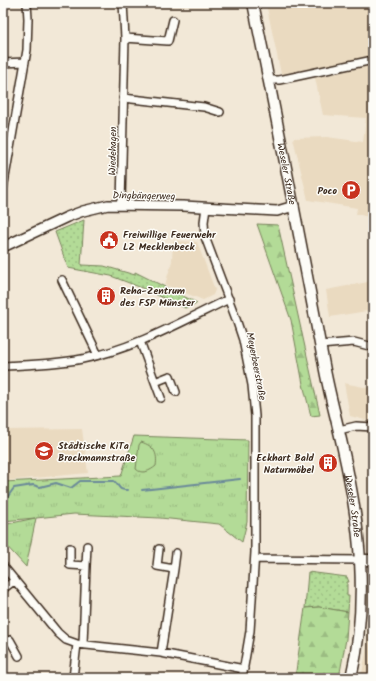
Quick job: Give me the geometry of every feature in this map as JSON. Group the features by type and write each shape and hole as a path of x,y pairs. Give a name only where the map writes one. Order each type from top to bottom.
{"main road":[{"name":"Weseler Straße","path":"253,3 294,206 320,345 355,510 361,578 360,616 351,678"},
{"path":"360,560 373,560"}],"street":[{"path":"3,189 25,62 28,3"},
{"name":"Wiedehagen","path":"122,204 125,38 123,3"},
{"path":"125,38 168,41 173,20"},
{"path":"269,80 286,78 373,60"},
{"path":"3,63 25,62"},
{"path":"123,98 204,108 220,112"},
{"name":"Dingbängerweg","path":"3,247 83,211 108,205 122,204 277,211 294,206"},
{"name":"Meyerbeerstraße","path":"206,207 204,222 206,237 243,340 254,403 256,475 255,559 250,631 242,678"},
{"path":"62,280 98,355"},
{"path":"3,366 60,362 98,355 140,341 228,299"},
{"path":"140,341 161,398"},
{"path":"320,345 354,342 373,347"},
{"path":"155,382 170,376 176,392"},
{"path":"339,430 356,426 373,427"},
{"path":"74,678 80,644 87,546"},
{"path":"70,548 70,565 86,566"},
{"path":"159,549 158,566 174,569"},
{"path":"161,653 176,553"},
{"path":"255,559 360,560"},
{"path":"3,566 58,633 66,640 80,644 161,653 244,669"},
{"path":"3,589 15,580"},
{"path":"3,643 10,640 18,656"}],"shaded area":[{"path":"266,3 373,3 373,56 281,74"},
{"path":"373,65 373,218 356,214 357,208 308,200 293,138 327,137 363,142 366,118 323,115 315,78"},
{"path":"173,241 197,242 215,290 213,295 203,300 165,285 172,261"},
{"path":"373,281 373,310 330,317 326,290"},
{"path":"344,383 373,389 373,422 350,416"},
{"name":"Städtische KiTa Brockmannstraße","path":"82,429 88,473 3,481 3,430"},
{"path":"373,582 373,678 361,678 366,653"}],"green space":[{"path":"84,220 81,265 104,266 135,275 135,272 197,303 185,308 142,288 111,276 68,268 55,232"},
{"path":"257,224 278,225 320,415 311,416 303,384 291,320"},
{"path":"134,436 248,440 247,522 242,542 219,524 160,518 74,514 36,518 26,567 3,542 3,525 35,518 3,521 3,482 121,476"},
{"path":"141,442 152,448 156,454 156,466 149,471 141,472 136,469 139,445"},
{"path":"308,572 347,577 349,582 347,582 347,596 349,596 348,612 319,607 305,608"},
{"path":"319,607 348,612 346,639 339,678 295,678 305,608"}],"waterway":[{"path":"369,475 373,478"},
{"path":"142,490 240,479"},
{"path":"3,503 14,488 33,485 40,487 56,483 71,488 80,481 114,481 121,489 128,490"}],"place":[{"name":"Poco","path":"351,190"},
{"name":"Freiwillige Feuerwehr LZ Mecklenbeck","path":"109,240"},
{"name":"Reha-Zentrum des FSP Münster","path":"106,296"},
{"name":"Städtische KiTa Brockmannstraße","path":"44,451"},
{"name":"Eckhart Bald Naturmöbel","path":"328,463"}]}
